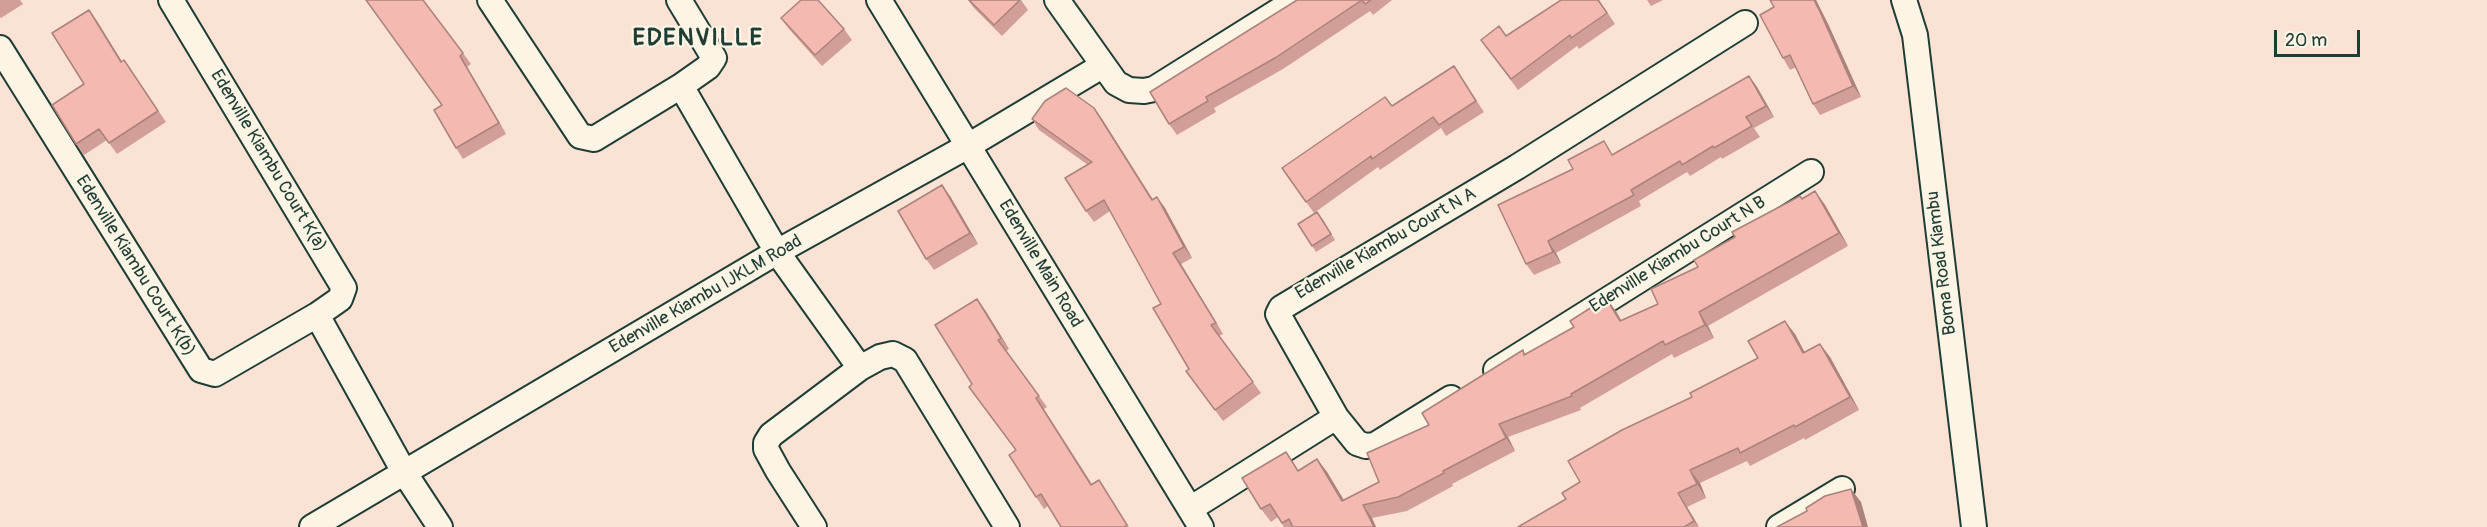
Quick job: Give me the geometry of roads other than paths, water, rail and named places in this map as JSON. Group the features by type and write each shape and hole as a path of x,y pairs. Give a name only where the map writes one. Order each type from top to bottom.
{"street":[{"name":"Edenville Kiambu Court K(a)","path":"171,0 344,288 340,299 316,315"},
{"path":"490,0 573,127 587,139 594,139 681,86 708,67 714,58 679,0"},
{"name":"Edenville Main Road","path":"879,0 1195,518"},
{"path":"1057,0 1102,66 1116,82 1129,90 1154,89 1296,0"},
{"name":"Boma Road Kiambu","path":"1904,0 1915,36 1974,527"},
{"name":"Edenville Kiambu Court N A","path":"1336,417 1280,318 1278,314 1281,308 1517,167 1745,23"},
{"name":"Edenville Kiambu Court K(b)","path":"0,48 201,370 215,374 316,315"},
{"name":"Edenville Kiambu IJKLM Road","path":"312,527 777,252 968,146 1102,66"},
{"path":"681,86 777,252 860,368"},
{"name":"Edenville Kiambu Court N B","path":"1336,417 1357,443 1366,446 1375,445 1811,172"},
{"path":"316,315 404,472 440,527"},
{"path":"814,527 778,471 766,449 766,443 771,435 860,368 880,357 893,354 905,360 1007,527"},
{"path":"1195,518 1336,417"},
{"path":"1779,527 1842,489"}],"district":[{"name":"EDENVILLE","path":"698,39"}]}
